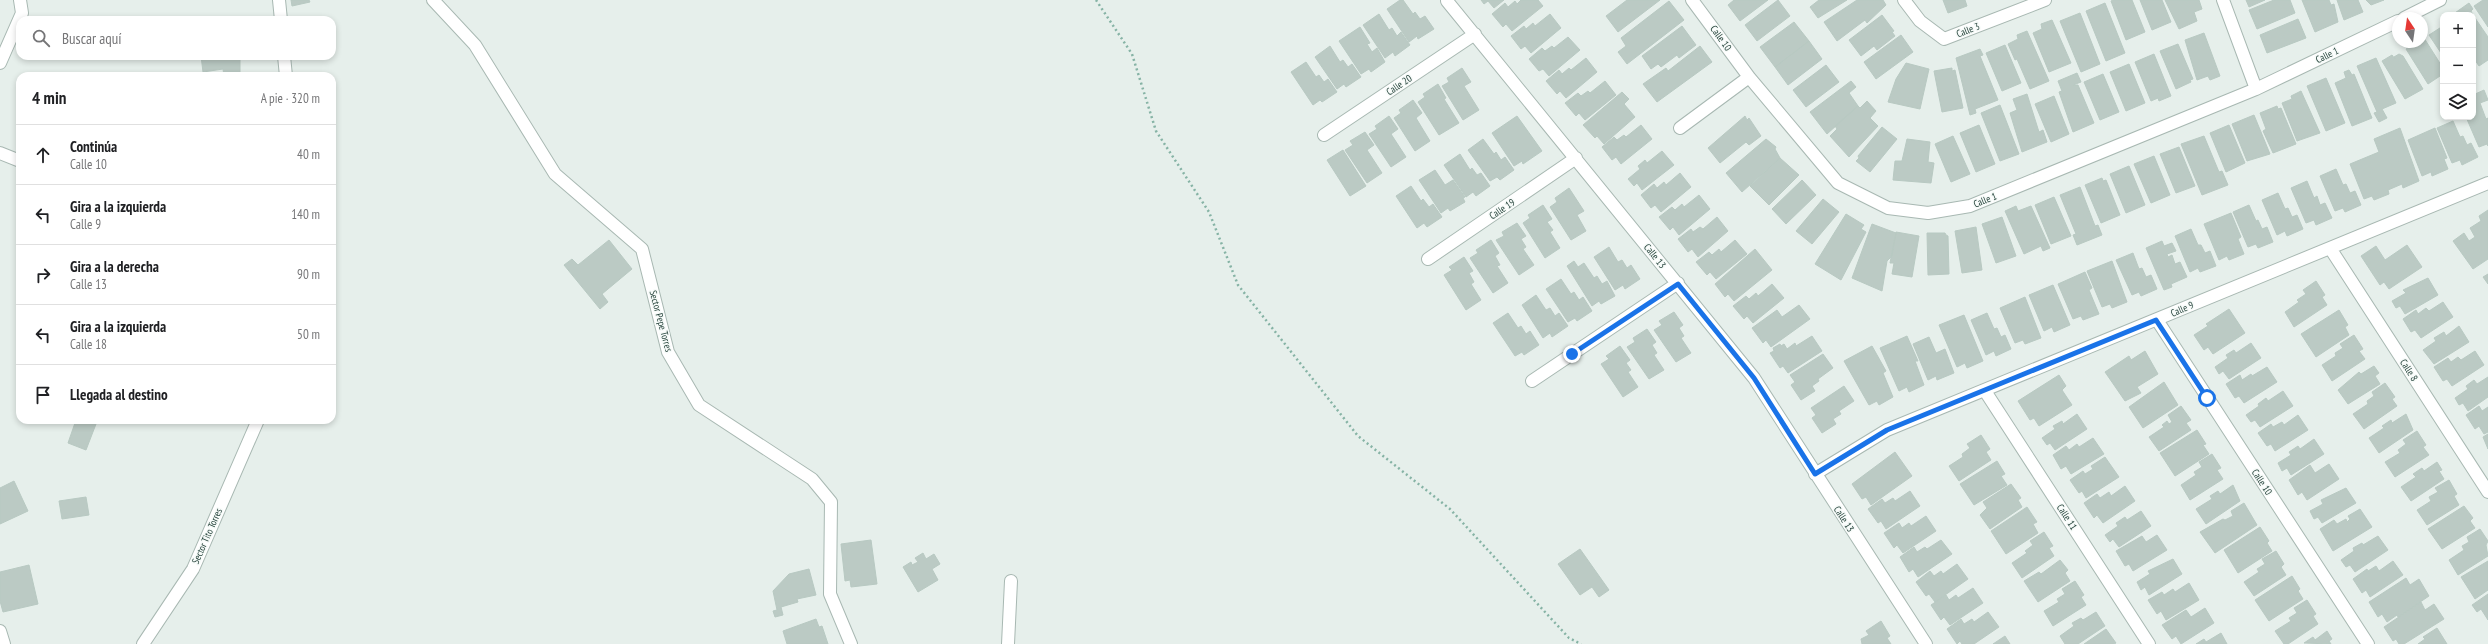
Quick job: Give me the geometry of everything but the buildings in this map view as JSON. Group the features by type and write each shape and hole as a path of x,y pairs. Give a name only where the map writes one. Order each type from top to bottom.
{"street":[{"path":"20,0 22,13 21,16"},
{"path":"279,0 281,16"},
{"name":"Sector Pepe Torres","path":"433,0 475,45 555,174 642,249 668,352 699,405 812,479 830,502 830,594 851,644"},
{"name":"Calle 10","path":"1692,0 1749,77"},
{"name":"Calle 3","path":"1904,0 1920,21 1944,39 2045,0"},
{"path":"2223,0 2256,89"},
{"name":"Calle 13","path":"1447,1 1754,378 1926,644"},
{"path":"2415,12 2435,1"},
{"name":"Calle 1","path":"1749,77 1838,183 1888,208 1928,213 1970,206 2256,89 2392,24"},
{"path":"0,63 16,27"},
{"name":"Calle 20","path":"1324,135 1475,34"},
{"path":"284,60 286,72"},
{"path":"1680,128 1749,77"},
{"path":"0,153 16,159"},
{"name":"Calle 19","path":"1428,259 1576,158"},
{"name":"Calle 9","path":"1815,474 1887,430 2488,183"},
{"name":"Calle 8","path":"2330,248 2488,492"},
{"path":"1532,381 1678,284"},
{"name":"Calle 10","path":"2156,320 2368,644"},
{"name":"Calle 11","path":"1985,391 2148,644"},
{"name":"Sector Tito Torres","path":"143,644 193,569 256,424"},
{"path":"1008,644 1011,582"},
{"path":"0,631 4,644"}],"path":[{"path":"1096,0 1132,54 1156,131 1209,212 1238,285 1358,436 1450,509 1569,638 1581,644"}],"route":[{"path":"1572,354 1678,284 1754,378 1815,474 1887,430 2156,320 2207,398"}]}
